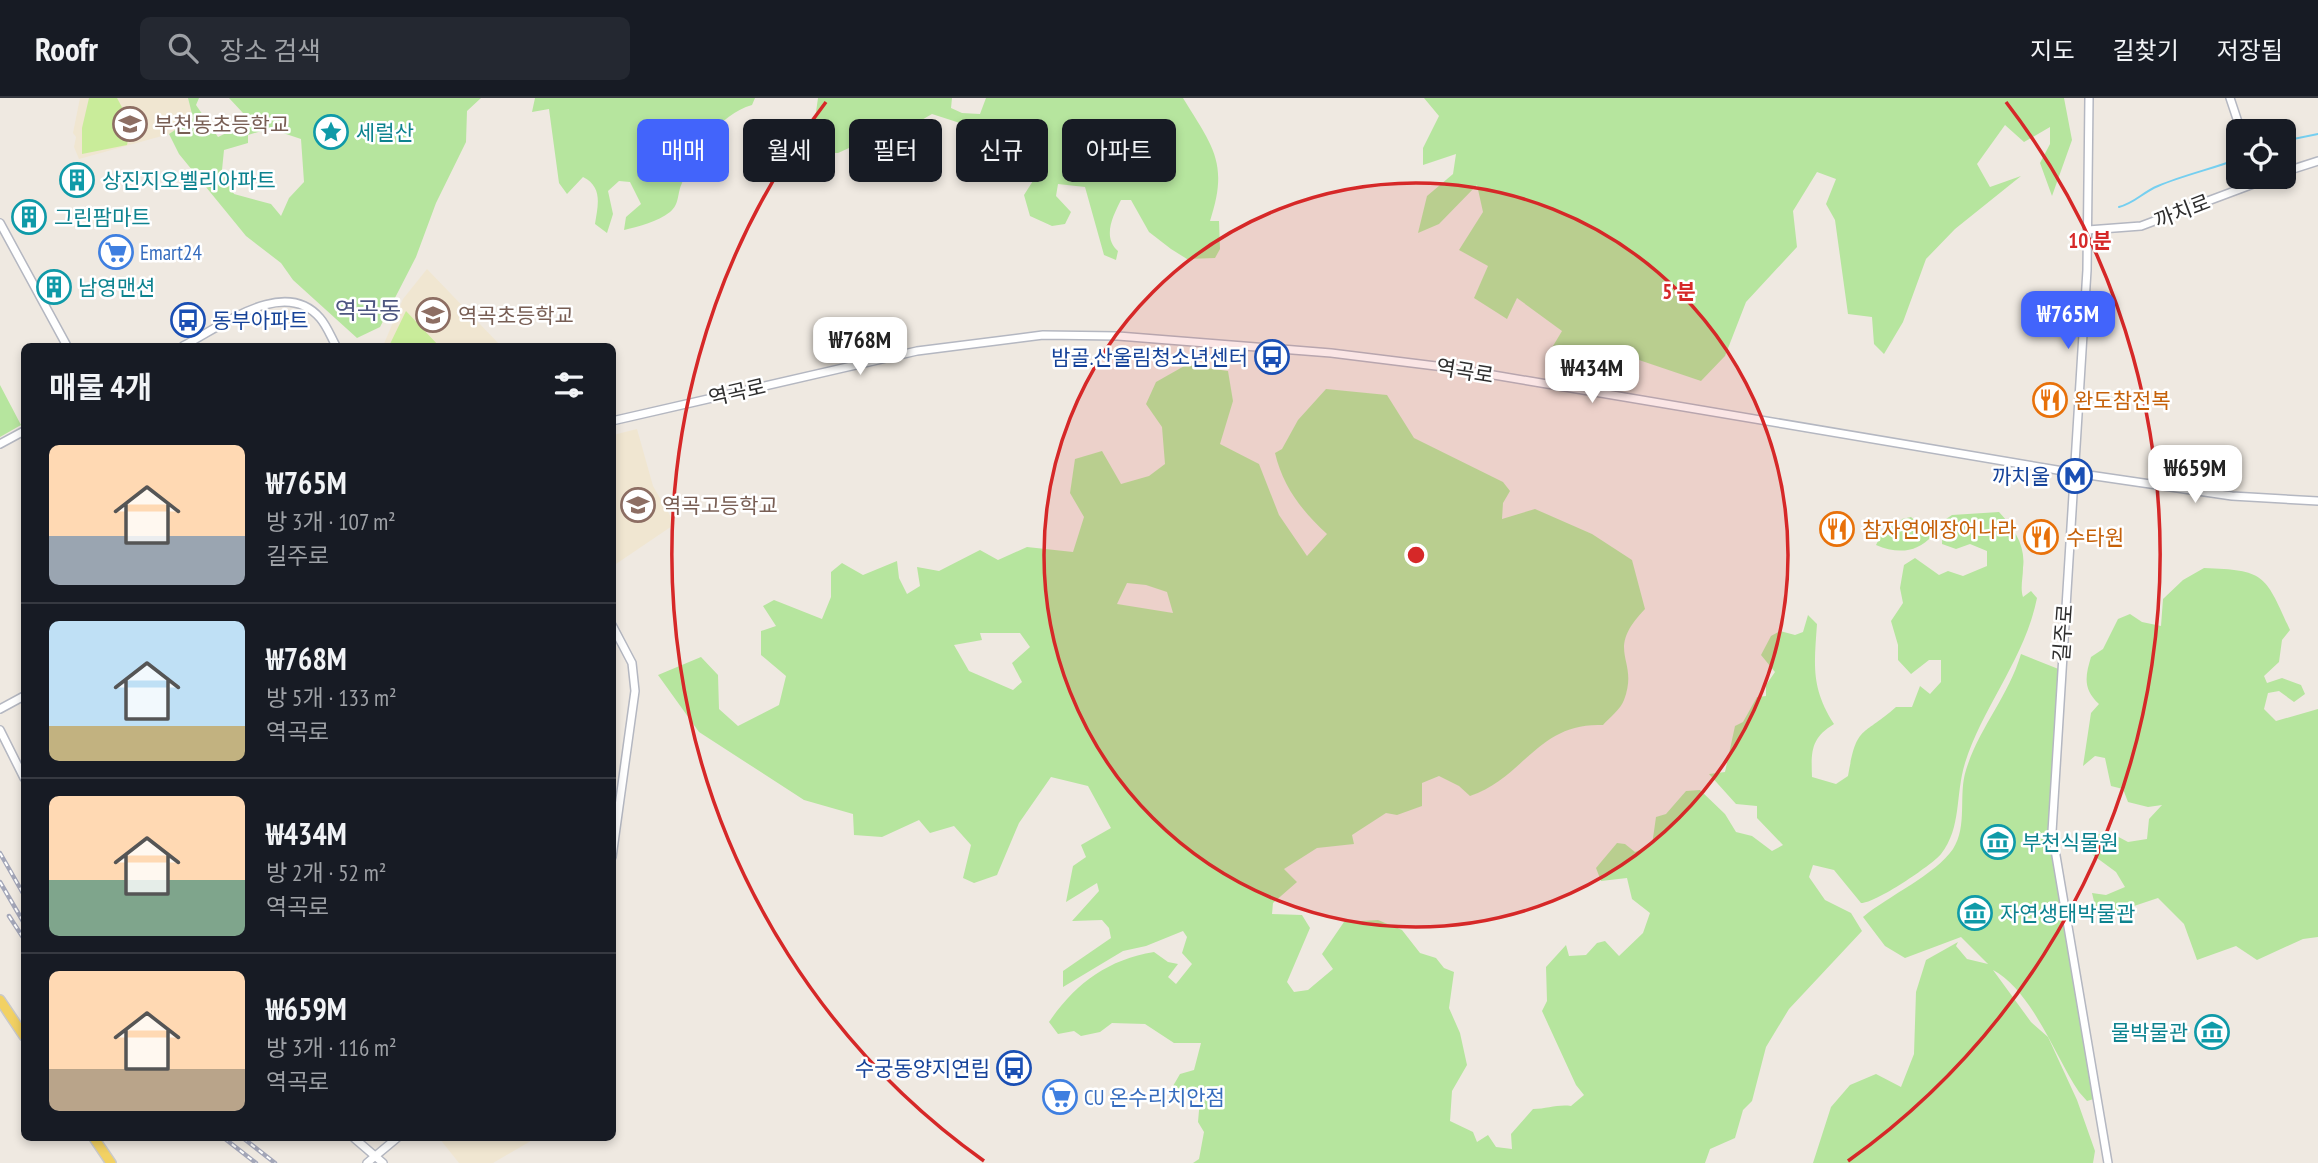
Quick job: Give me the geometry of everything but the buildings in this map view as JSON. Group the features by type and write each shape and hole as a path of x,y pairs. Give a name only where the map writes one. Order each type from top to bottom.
{"main road":[{"path":"0,1000 21,1032"},
{"path":"96,1141 111,1163"}],"street":[{"name":"길주로","path":"2089,98 2088,230 2052,832 2108,1163"},
{"path":"2230,98 2237,119"},
{"path":"2296,168 2318,161"},
{"name":"까치로","path":"2088,230 2141,226 2234,189"},
{"path":"0,223 65,343"},
{"path":"189,343 266,303 288,300 306,306 323,322 334,343"},
{"name":"역곡로","path":"616,420 917,351 1043,335 1118,336 1319,352 1452,368 2075,473 2232,496 2318,501"},
{"path":"0,444 21,432"},
{"path":"616,633 632,663 635,691 616,828"},
{"path":"0,709 21,697"},
{"path":"0,730 21,772"},
{"path":"358,1141 383,1163"},
{"path":"367,1163 394,1141"}],"shaded area":[{"name":"부천동초등학교","path":"80,98 188,98 193,118 169,134 79,159 74,147 76,137 73,133"},
{"name":"역곡초등학교","path":"427,269 498,343 384,343 403,299"},
{"name":"역곡고등학교","path":"637,429 653,486 675,524 616,564 616,434"},
{"path":"441,1141 531,1141 493,1163 459,1163"}],"green space":[{"path":"89,98 117,98 138,137 128,140 127,145 82,154 82,128"},
{"path":"188,98 199,98 196,105 218,137 245,124 243,113 229,98 481,98 467,111 466,142 436,203 416,257 380,327 357,338 293,280 281,263 246,236 179,154 169,134 193,118","holes":["278,126 283,133 301,139 304,182 289,198 281,216 271,204 234,194 222,170 224,150 248,143 248,135"]},
{"path":"535,98 755,98 752,105 726,119 637,119 637,182 682,182 670,212 648,223 624,230 626,217 641,204 630,182 619,181 608,191 613,214 607,233 595,224 598,197 594,186 583,177 567,194 559,183 549,109 532,112"},
{"path":"818,98 952,98 951,108 962,113 980,114 986,98 1183,98 1215,156 1218,184 1210,221 1219,221 1220,249 1215,258 1187,259 1149,232 1131,200 1121,200 1110,226 1111,239 1118,251 1116,260 1104,255 1085,187 1058,184 1056,196 1071,212 1065,224 1052,226 1030,216 1024,195 1032,182 1048,182 1048,119 956,119 956,122 932,114 923,119 849,119 849,148 835,153 835,119 815,119"},
{"path":"1424,98 2064,98 2072,140 2052,196 2040,163 2050,144 2050,127 2024,142 2005,125 1977,164 1990,187 2021,176 1955,229 1926,259 1903,322 1884,354 1874,344 1872,317 1848,314 1835,220 1826,204 1836,179 1817,172 1793,211 1797,247 1746,302 1725,356 1701,381 1633,358 1578,354 1547,356 1562,331 1517,298 1507,319 1474,298 1488,266 1459,250 1483,212 1477,185 1439,224 1418,233 1427,196 1453,174 1456,154 1423,165 1423,148 1439,116"},
{"path":"406,311 436,343 390,343"},
{"path":"1186,365 1228,371 1233,401 1220,444 1259,464 1279,515 1307,556 1327,534 1295,498 1283,477 1275,453 1282,449 1298,420 1326,389 1387,395 1414,438 1503,482 1510,491 1503,503 1502,519 1535,509 1592,534 1632,560 1645,609 1626,636 1624,646 1628,686 1624,700 1603,725 1581,726 1562,732 1489,788 1470,796 1459,786 1439,776 1422,783 1422,806 1397,815 1386,813 1352,835 1354,844 1317,848 1284,869 1297,882 1273,903 1272,914 1302,915 1310,928 1287,982 1294,992 1308,990 1333,969 1322,954 1344,922 1378,920 1402,930 1420,953 1436,958 1444,968 1454,972 1449,1008 1460,1033 1467,1065 1452,1091 1450,1121 1473,1132 1477,1142 1488,1135 1496,1147 1512,1149 1511,1134 1533,1109 1571,1106 1584,1095 1576,1085 1542,1011 1547,1001 1546,967 1566,945 1569,956 1586,955 1597,943 1605,941 1619,956 1643,933 1650,913 1632,899 1627,878 1601,881 1596,868 1617,843 1625,844 1635,852 1652,845 1656,817 1666,814 1686,791 1700,790 1725,814 1736,832 1752,836 1772,851 1783,845 1757,818 1757,806 1736,804 1709,774 1725,772 1735,726 1743,722 1757,697 1766,696 1766,685 1775,672 1761,655 1771,636 1780,631 1795,635 1803,632 1808,615 1817,624 1815,652 1818,688 1834,724 1826,729 1814,746 1812,777 1836,784 1848,776 1854,748 1862,734 1896,707 1912,707 1920,686 1930,694 1941,682 1941,660 1929,660 1911,674 1898,660 1898,645 1891,621 1903,603 1900,588 1904,565 1915,558 1939,575 1948,571 1963,576 1987,566 1987,551 1970,544 1956,549 1942,544 1943,521 1952,515 1999,512 2010,524 2023,552 2023,597 2031,591 2037,598 2014,662 1982,722 1965,763 1955,822 1948,844 1935,860 1915,875 1868,902 1861,903 1834,870 1813,865 1809,877 1825,900 1851,913 1862,931 1789,1009 1766,1047 1752,1101 1743,1110 1735,1138 1710,1149 1705,1163 1193,1163 1199,1159 1204,1132 1198,1122 1200,1099 1173,1086 1180,1074 1194,1070 1201,1043 1174,1043 1145,1024 1112,1023 1100,1032 1081,1036 1074,1031 1058,1034 1049,1022 1070,996 1107,967 1154,952 1168,962 1178,964 1168,977 1176,984 1192,964 1182,953 1187,937 1183,931 1146,946 1123,951 1063,987 1063,971 1111,938 1109,928 1102,920 1072,921 1099,891 1097,883 1066,902 1073,866 1086,857 1081,845 1111,828 1088,786 1051,777 1019,823 997,875 974,883 963,878 971,845 954,826 930,833 919,820 882,837 854,835 853,814 804,800 699,732 658,675 701,657 718,675 719,709 738,726 779,705 786,676 761,655 761,631 776,626 763,606 774,600 822,619 831,597 831,572 842,563 863,575 897,561 899,578 907,594 920,586 917,567 939,571 980,550 998,560 1027,547 1073,552 1084,517 1070,493 1075,459 1102,451 1121,484 1149,476 1165,464 1162,427 1146,404 1156,382","holes":["1127,583 1146,585 1167,592 1173,613 1117,604","980,633 1020,633 1030,647 1012,663 1022,682 1013,690 969,671 954,645 982,640"]},
{"path":"0,385 21,425 0,437"},
{"path":"1911,517 1932,536 1926,542 1913,549 1899,551 1876,545 1886,525 1898,527 1902,519"},
{"path":"2204,568 2240,571 2261,579 2275,597 2290,630 2282,640 2279,662 2264,676 2267,683 2282,678 2301,685 2305,694 2294,702 2279,691 2268,693 2264,709 2276,721 2318,709 2318,937 2303,939 2257,960 2236,946 2197,960 2184,924 2158,898 2098,918 2092,893 2106,895 2125,887 2116,872 2082,847 2088,834 2113,834 2128,842 2147,839 2149,819 2162,805 2148,807 2128,802 2123,789 2111,786 2105,758 2095,756 2083,766 2091,713 2099,704 2088,688 2087,671 2091,657 2103,649 2118,619 2130,614 2142,622 2161,626 2163,599 2183,580"},
{"path":"2021,654 2061,670 2052,832 2097,1098 2087,1101 2079,1092 2042,1025 2031,1008 2007,980 1993,970 2031,1022 2048,1037 2077,1100 2095,1151 2093,1163 1813,1163 1831,1107 1850,1085 1876,1074 1901,1087 1914,1054 1916,992 1926,960 1958,942 1956,946 1967,959 1988,964 1961,937 1905,958 1885,946 1863,917 1935,868 1953,849 1958,840 1962,820 1966,770"}],"waterway":[{"path":"2296,139 2318,134"},
{"path":"2119,207 2158,186 2226,163"}],"railway":[{"path":"0,853 21,890"},
{"path":"0,882 21,918"},
{"path":"9,916 21,934"},
{"path":"228,1141 256,1163"},
{"path":"247,1141 275,1163"}],"place":[{"name":"부천동초등학교","path":"130,124"},
{"name":"세럴산","path":"331,132"},
{"name":"상진지오벨리아파트","path":"77,180"},
{"name":"그린팜마트","path":"29,217"},
{"name":"Emart24","path":"116,252"},
{"name":"남영맨션","path":"54,287"},
{"name":"역곡초등학교","path":"433,315"},
{"name":"동부아파트","path":"188,320"},
{"name":"밤골.산울림청소년센터","path":"1272,357"},
{"name":"완도참전복","path":"2050,400"},
{"name":"까치울","path":"2075,476"},
{"name":"역곡고등학교","path":"638,505"},
{"name":"참자연에장어나라","path":"1837,529"},
{"name":"수타원","path":"2041,537"},
{"name":"부천식물원","path":"1998,842"},
{"name":"자연생태박물관","path":"1975,913"},
{"name":"물박물관","path":"2212,1032"},
{"name":"수궁동양지연립","path":"1014,1068"},
{"name":"CU 온수리치안점","path":"1060,1097"}],"district":[{"name":"역곡동","path":"368,310"}]}
